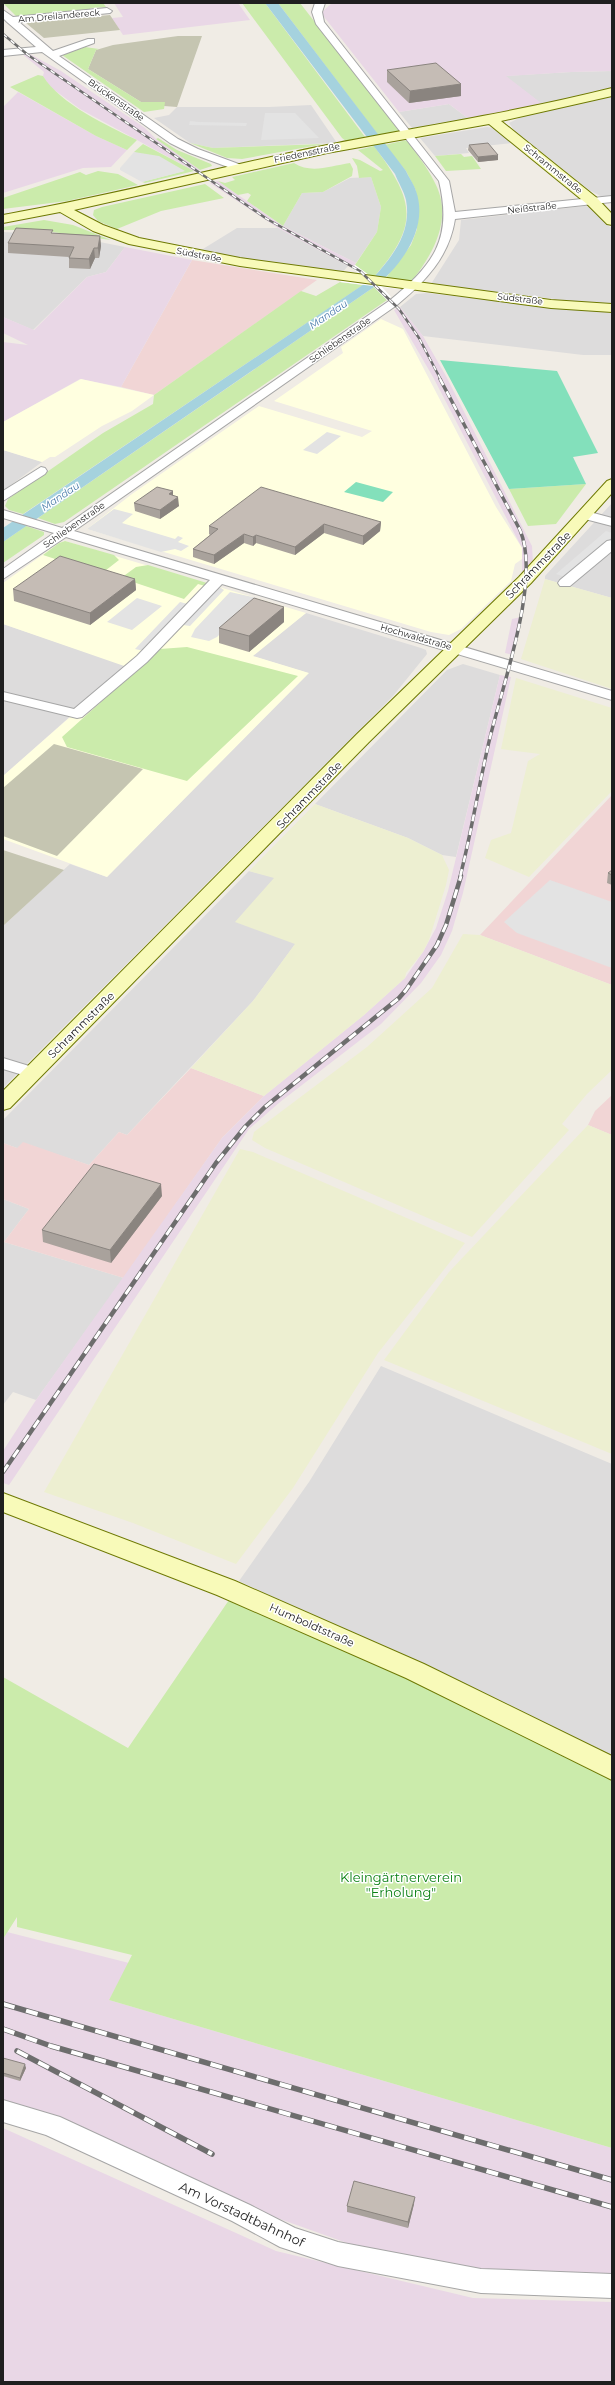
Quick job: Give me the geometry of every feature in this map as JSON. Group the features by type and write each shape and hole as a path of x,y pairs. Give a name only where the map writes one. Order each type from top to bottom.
{"main road":[{"name":"Friedensstraße","path":"3,219 64,209 240,168 350,145 556,107 612,92"},
{"name":"Schrammstraße","path":"491,119 592,201 612,221"},
{"name":"Südstraße","path":"64,209 86,223 140,244 232,261 342,278 567,305 612,308"},
{"name":"Schrammstraße","path":"3,1103 363,738 525,580 586,515 612,484"},
{"name":"Humboldtstraße","path":"3,1502 248,1597 415,1671 612,1769"}],"street":[{"name":"Schliebenstraße","path":"3,575 409,286 428,271 442,249 449,232 452,216 450,198 444,181 405,135 319,22 317,12 320,3"},
{"name":"Am Dreiländereck","path":"7,17 107,11"},
{"name":"Brückenstraße","path":"7,17 48,52 182,146 240,168"},
{"path":"3,53 48,52 91,41"},
{"name":"Neißstraße","path":"452,216 612,199"},
{"path":"3,497 41,471"},
{"name":"Hochwaldstraße","path":"3,514 612,696"},
{"path":"586,515 612,522"},
{"path":"565,583 612,544"},
{"path":"3,696 77,714 142,660 219,579"},
{"path":"3,1062 33,1073"},
{"name":"Am Vorstadtbahnhof","path":"3,2111 51,2125 114,2156 241,2213 289,2238 338,2254 481,2281 612,2286"}],"shaded area":[{"path":"114,3 238,3 250,20 123,35 112,18 123,17"},
{"path":"332,3 612,3 612,71 506,76 545,106 469,119 449,104 399,112 321,13"},
{"path":"110,15 120,30 44,38 26,23"},
{"path":"178,36 202,36 177,107 164,106 164,102 141,102 88,69 96,50 113,45"},
{"path":"21,53 28,53 61,71 145,128 156,139 200,170 194,171 80,109 49,86 43,76 44,72"},
{"path":"612,71 612,202 589,190 514,130 509,123 544,106 505,76"},
{"path":"18,92 96,136 127,150 111,167 83,168 3,193 3,107"},
{"path":"449,104 469,119 412,128 399,112"},
{"path":"311,105 337,143 213,148 190,143 154,118 169,115 177,107 269,107"},
{"path":"265,113 295,113 319,138 261,140"},
{"path":"190,121 247,123 246,126 189,125"},
{"path":"487,127 493,128 512,143 466,148 469,153 435,156 420,138"},
{"path":"134,152 159,156 185,171 142,182 120,170 120,168"},
{"path":"371,177 381,207 377,232 356,263 283,226 302,193 323,192 350,178"},
{"path":"218,181 283,226 356,263 355,265 352,268 278,228 210,183"},
{"path":"585,206 590,207 612,229 612,303 580,302 431,284 459,240 461,220"},
{"path":"237,228 278,228 348,266 340,275 198,252"},
{"path":"3,232 64,235 125,247 106,272 87,277 33,330 3,317"},
{"path":"125,247 192,260 121,387 80,379 3,422 3,342 28,345 3,333 3,317 34,330 87,277 106,272"},
{"path":"192,260 317,280 154,395 121,387"},
{"path":"426,293 612,313 612,355 583,355 423,336 400,307 416,294"},
{"path":"400,307 423,336 446,376 532,546 533,563 522,572 522,548 433,377 394,310"},
{"path":"381,319 403,329 496,507 522,548 522,559 515,564 511,581 461,629 449,635 431,632 87,529 132,494 259,406 362,437 372,431 274,401 343,353 341,347"},
{"path":"81,379 154,395 132,411 102,426 55,457 50,457 42,462 3,450 3,422"},
{"path":"327,432 341,436 317,454 303,450"},
{"path":"3,450 42,462 3,491"},
{"path":"612,503 612,598 545,579 545,576"},
{"path":"114,509 133,514 122,523 175,539 178,536 183,538 178,542 189,546 181,551 175,549 161,552 87,529"},
{"path":"606,531 612,533 612,537 565,577 556,574"},
{"path":"65,541 306,613 253,656 309,673 107,877 3,839 3,776 127,667 3,624 3,583 59,543"},
{"path":"545,579 612,598 612,689 521,659"},
{"path":"218,586 224,590 190,626 183,625"},
{"path":"230,592 257,598 217,637 209,641 191,637 195,629"},
{"path":"137,598 162,606 132,630 107,622"},
{"path":"180,602 188,604 144,651 135,649"},
{"path":"306,613 421,648 426,650 427,654 393,696 3,1088 3,926 70,864 107,877 308,673 252,656"},
{"path":"521,617 513,655 505,653 512,619"},
{"path":"3,624 127,666 3,776"},
{"path":"463,664 500,675 456,857 442,855 408,838 315,804 447,670"},
{"path":"500,675 511,677 463,893 452,931 441,955 421,983 381,1024 280,1102 249,1129 9,1485 3,1483 3,1451 36,1400 222,1138 264,1096 364,1015 405,978 423,952 436,928 448,891"},
{"path":"516,678 612,708 612,791 529,877 485,858 491,840 511,833 528,761 540,754 501,749"},
{"path":"54,744 143,769 57,856 3,836 3,788"},
{"path":"612,795 612,985 480,935"},
{"path":"315,804 408,838 442,855 449,870 446,885 429,940 423,952 406,973 405,978 364,1015 264,1096 191,1068 253,1001 295,944 235,922 274,878 249,871"},
{"path":"3,850 64,870 3,926"},
{"path":"249,871 274,877 293,942 296,943 253,1001 127,1135 119,1132 89,1165 50,1152 17,1148 3,1143 3,1120"},
{"path":"550,880 612,902 612,968 517,933 504,922"},
{"path":"463,934 480,935 612,985 612,1070 587,1094 562,1124 569,1130 472,1237 265,1148 252,1140 254,1132 367,1047 432,988"},
{"path":"191,1068 264,1096 222,1138 124,1278 4,1242 29,1209 3,1199 3,1143 17,1148 23,1142 89,1165 119,1132 127,1135"},
{"path":"612,1095 612,1135 588,1125 595,1111"},
{"path":"588,1125 612,1135 612,1454 384,1360 449,1272"},
{"path":"240,1149 253,1152 465,1243 378,1353 293,1488 236,1564 133,1523 44,1492"},
{"path":"3,1199 29,1209 4,1242 124,1278 36,1400 13,1392 3,1405"},
{"path":"381,1366 612,1464 612,1757 552,1727 239,1581 309,1482"},
{"path":"7,1932 129,1963 109,2000 612,2148 612,2277 478,2274 400,2259 347,2243 263,2213 3,2103 3,1939"},
{"path":"3,2128 276,2251 473,2298 612,2302 612,2382 3,2382"}],"green space":[{"path":"3,3 103,3 106,7 90,8 91,11 17,17"},
{"path":"242,3 265,3 365,137 346,141 342,138"},
{"path":"278,3 300,3 400,131 378,135"},
{"path":"85,47 99,49 96,50 88,69 141,102 165,102 164,109 144,112 62,55"},
{"path":"38,75 43,76 61,96 73,105 99,121 137,140 127,150 96,136 10,87"},
{"path":"158,138 177,150 211,164 212,166 200,170 156,139"},
{"path":"407,140 425,165 434,181 440,194 442,208 442,221 434,247 411,282 385,279 411,245 417,229 416,191 406,171 384,145"},
{"path":"190,143 213,148 324,144 242,159 227,158"},
{"path":"143,144 194,171 145,183 142,182 184,171 134,152"},
{"path":"374,146 398,182 404,198 406,213 405,227 399,243 373,278 355,265 377,232 381,207 371,177 359,178 357,166 352,158 360,160 380,171 383,170 358,150"},
{"path":"461,154 464,157 472,156 481,169 446,171 435,156"},
{"path":"294,163 314,169 350,163 353,169 352,176 323,192 302,193 283,226 247,201 251,195 248,193 238,195 218,181 225,183 235,180 232,177"},
{"path":"98,171 118,174 138,185 67,201 3,209 3,198 80,172 86,175"},
{"path":"205,184 224,198 161,211 117,229 98,221 93,215 94,210 102,207"},
{"path":"44,220 73,225 111,240 38,230 3,230 3,227"},
{"path":"340,282 363,285 23,514 9,510 5,506 8,499 103,433 153,404 154,395 301,291 316,296"},
{"path":"374,287 387,300 64,522 55,524 38,518"},
{"path":"440,360 557,371 598,453 573,457 586,484 509,489"},
{"path":"356,482 393,492 383,502 344,492"},
{"path":"586,484 556,524 528,526 509,489"},
{"path":"26,526 44,532 44,535 3,563 3,542"},
{"path":"65,541 114,555 119,560 101,574 43,555 59,543"},
{"path":"148,565 207,583 205,586 198,584 184,599 121,578 136,567"},
{"path":"187,647 298,676 187,781 67,747 62,737 160,649"},
{"name":"Kleingärtnerverein \"Erholung\"","path":"229,1600 534,1732 612,1773 612,2148 109,2000 132,1955 17,1927 17,1917 3,1939 3,1677 128,1748"}],"water":[{"name":"Mandau","path":"265,3 278,3 406,171 415,188 419,205 419,218 416,232 410,245 394,268 374,287 3,542 3,528 373,278 394,252 399,243 406,223 407,212 406,200 395,174"}],"pier":[{"path":"355,265 373,278 407,281 400,289 382,287 391,297 387,300 373,286 340,282 348,275 362,276 352,268"}],"building":[{"path":"436,63 461,84 410,91 387,70"},
{"path":"488,143 498,155 478,157 469,145"},
{"path":"16,228 53,230 51,233 100,236 98,248 94,248 89,259 69,258 74,247 8,243"},
{"path":"157,487 173,491 169,494 178,497 160,510 134,503"},
{"path":"261,487 381,522 363,536 324,524 295,547 256,535 253,537 244,534 214,555 193,549 218,529 209,526"},
{"path":"60,556 135,579 90,613 13,589"},
{"path":"254,598 284,607 249,636 219,628"},
{"path":"94,1164 161,1184 110,1250 42,1230"},
{"path":"3,2058 25,2064 20,2078 3,2073"},
{"path":"354,2181 415,2197 408,2222 347,2206"}],"railway":[{"path":"3,34 28,55 267,219 360,271 399,309 419,338 441,380"},
{"path":"440,379 520,530 525,552 526,578 523,606 517,636 488,746 460,877"},
{"path":"3,1472 216,1163 245,1127 265,1107 399,998 406,990 437,945 446,925 461,876"},
{"path":"3,2004 612,2180"},
{"path":"3,2029 51,2046 612,2207"},
{"path":"17,2051 212,2154"}]}
